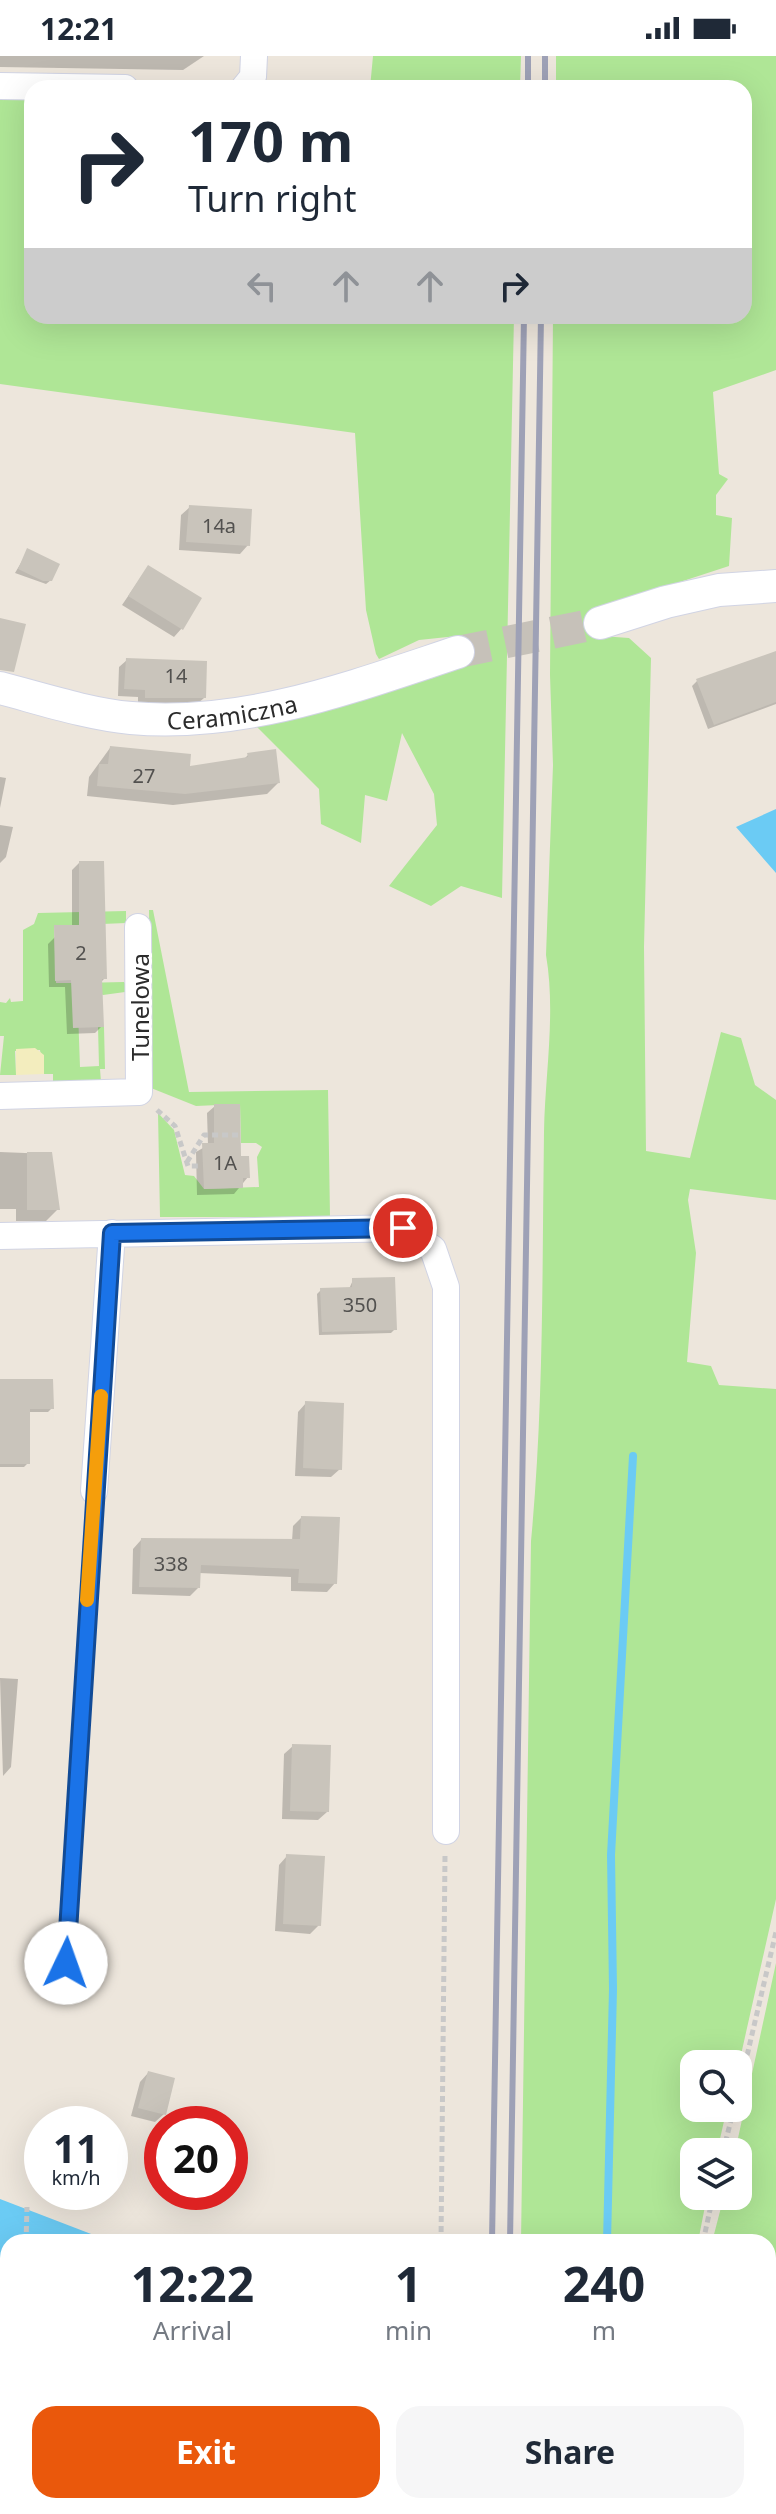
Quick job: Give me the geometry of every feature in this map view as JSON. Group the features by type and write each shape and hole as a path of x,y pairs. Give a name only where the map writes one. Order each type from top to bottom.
{"street":[{"path":"251,80 254,56"},
{"path":"0,86 24,86"},
{"path":"600,623 666,602 719,590 776,586"},
{"name":"Ceramiczna","path":"0,688 129,718 188,720 250,713 341,690 458,652"},
{"name":"Tunelowa","path":"0,1096 139,1092 138,927"},
{"path":"0,1236 403,1228 433,1249 446,1287 446,1831"},
{"path":"94,1491 112,1233"}],"lane":[{"path":"64,1994 94,1491"}],"path":[{"path":"158,1110 175,1126 190,1167 201,1166"},
{"path":"187,1162 204,1135 238,1135"},
{"path":"441,2234 446,1831"},
{"path":"748,2050 776,1932"},
{"path":"26,2234 27,2210"},
{"path":"705,2234 710,2210"}],"green space":[{"path":"373,56 521,56 520,80 371,80"},
{"path":"556,56 776,56 776,370 713,392 719,474 728,479 716,495 716,515 732,518 729,566 631,598 601,636 629,638 651,658 644,947 646,1151 690,1158 721,1032 741,1038 755,1085 776,1100 776,1200 690,1189 688,1200 696,1253 687,1362 711,1366 719,1385 776,1389 776,1899 742,2050 680,2050 680,2122 724,2122 720,2138 680,2138 680,2210 704,2210 700,2234 521,2234 531,1541 540,1388 544,1132 550,1021 546,955 553,765 550,675 553,324 752,324 752,80 556,80"},
{"path":"0,99 24,99 24,324 514,324 502,898 461,886 431,906 389,886 437,825 434,794 402,733 387,801 365,795 361,843 321,824 319,789 257,727 433,678 462,664 457,636 419,640 379,659 376,654 366,610 355,433 0,384"},
{"path":"149,910 153,910 189,1092 328,1090 330,1217 160,1217 158,1113 174,1130 185,1175 194,1176 204,1189 259,1187 257,1157 262,1147 256,1143 241,1143 240,1104 196,1106 151,1088"},
{"path":"126,911 126,923 54,926 56,983 77,983 80,1067 99,1066 98,1027 104,1027 105,1069 100,1069 101,1082 53,1083 53,1074 44,1074 40,1050 15,1051 16,1075 0,1075 4,1036 0,1036 0,1002 6,1003 10,998 11,1002 23,1001 23,930 34,924 38,913"},
{"path":"124,982 127,986 125,992 103,995 80,983"},
{"path":"776,1963 776,2234 714,2234 720,2210 752,2210 752,2138 738,2138 742,2122 752,2122 752,2074"}],"sand":[{"path":"35,1048 44,1055 44,1074 16,1075 16,1049"}],"water":[{"path":"776,809 776,873 736,827"},
{"path":"0,2199 24,2210 91,2234 0,2234"}],"building":[{"path":"189,505 252,509 250,546 186,542"},
{"path":"27,548 60,564 52,581 43,581 18,569"},
{"path":"148,565 202,598 183,630 128,596"},
{"path":"0,618 26,624 14,672 0,670"},
{"path":"776,651 776,702 714,725 696,679"},
{"path":"126,658 207,661 206,698 145,698 145,690 124,689"},
{"path":"110,746 191,754 190,766 248,757 247,753 276,749 280,783 185,794 97,786 99,764 108,764"},
{"path":"79,861 104,861 107,979 102,979 104,1027 73,1028 71,980 55,981 54,925 79,925"},
{"path":"214,1104 240,1104 241,1156 249,1156 250,1178 243,1178 243,1188 204,1189 202,1143 214,1143"},
{"path":"27,1152 52,1152 60,1210 27,1210"},
{"path":"395,1277 397,1330 322,1332 320,1288 352,1287 352,1278"},
{"path":"0,1379 53,1379 54,1409 30,1409 30,1464 0,1464"},
{"path":"305,1401 344,1403 342,1470 303,1468"},
{"path":"301,1516 340,1517 337,1584 298,1583 299,1569 201,1565 200,1588 139,1587 141,1538 300,1539"},
{"path":"292,1744 331,1745 329,1812 290,1811"},
{"path":"286,1854 325,1856 321,1926 283,1924"},
{"path":"148,2071 175,2078 168,2106 138,2108"}],"waterway":[{"path":"607,2234 613,1989 611,1855 633,1456"}],"tunnel":[{"path":"458,652 600,623"}],"railway":[{"path":"528,56 528,80"},
{"path":"545,56 545,80"},
{"path":"492,2234 524,324"},
{"path":"510,2234 541,324"}],"slow traffic":[{"path":"87,1600 101,1396"}],"route":[{"path":"66,1963 112,1233 403,1228"}]}
